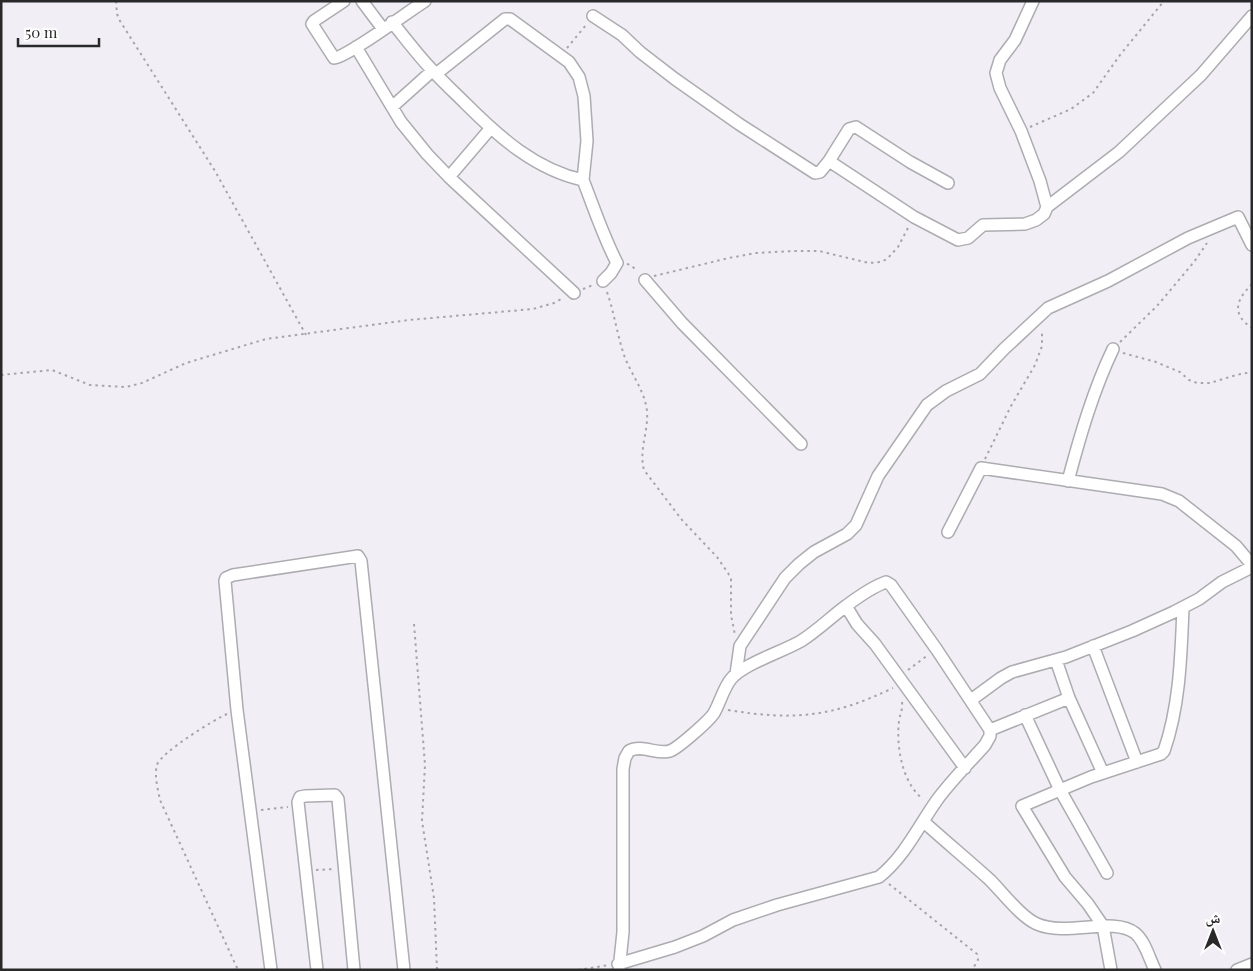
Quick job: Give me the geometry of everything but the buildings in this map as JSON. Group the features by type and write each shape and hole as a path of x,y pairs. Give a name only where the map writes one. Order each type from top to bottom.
{"street":[{"path":"344,1 314,21 313,28 334,58 356,47 425,1"},
{"path":"362,1 490,129 507,143 536,161 565,175 583,180"},
{"path":"1033,1 1015,40 1000,60 996,73 1000,88 1021,131 1040,181 1047,207"},
{"path":"593,16 622,35 640,52 675,79 739,124 815,173 820,172 849,129 856,127 948,184"},
{"path":"829,160 914,217 958,240 963,240 983,226 1025,224 1036,220 1044,214 1047,207 1119,152 1201,75 1252,16"},
{"path":"392,107 434,73 508,19 574,67 584,96 587,141 583,180 598,215 604,238 617,263 607,278 602,281"},
{"path":"356,47 410,133 449,177 574,293"},
{"path":"449,177 490,129"},
{"path":"736,674 740,646 785,578 814,552 847,534 856,525 878,476 927,406 946,391 980,374 998,354 1048,308 1066,298 1108,281 1188,238 1238,217 1252,245"},
{"path":"646,280 682,323 801,444"},
{"path":"1068,481 1088,412 1102,374 1114,350"},
{"path":"948,532 981,468 1162,494 1179,501 1236,546 1252,566 1222,582 1183,608 1132,631 1056,660 1012,672 971,700"},
{"path":"271,970 238,710 225,579 233,575 354,556 360,558 404,970"},
{"path":"888,582 937,650 990,730 990,736 985,745 933,807 914,838 890,868 879,876 777,904 733,920 703,936 619,967 623,932 623,785 625,758 629,751 633,749 671,751 714,714 730,681 736,674 803,640 846,606 880,584 888,582"},
{"path":"846,606 857,624 875,644 898,686 965,768"},
{"path":"1111,970 1103,926 1088,904 1065,877 1044,840 1022,808 1060,790 1164,751 1176,709 1182,645 1183,608"},
{"path":"1093,646 1137,762"},
{"path":"1056,660 1069,698 1103,773"},
{"path":"990,730 1069,698"},
{"path":"1025,715 1060,790 1107,873"},
{"path":"317,970 298,800 305,796 334,795 338,798 354,970"},
{"path":"924,822 989,880 1027,918 1036,924 1050,929 1066,930 1103,926 1122,928 1134,933 1142,941 1155,970"},
{"path":"1238,970 1252,964"}],"path":[{"path":"116,1 117,14 120,21 215,171 306,335"},
{"path":"1021,131 1070,109 1093,92 1164,1"},
{"path":"560,56 593,16"},
{"path":"617,263 631,265 646,280 665,272 756,253 819,251 869,263 881,262 887,259 898,247 914,217"},
{"path":"1209,240 1194,262 1114,350 1156,362 1180,372 1196,383 1210,383 1252,372"},
{"path":"1,375 52,370 90,385 126,387 142,383 186,363 266,339 409,320 533,310 554,303 602,281 610,299 624,354 647,406 642,450 644,470 682,520 717,557 728,573 732,587 733,628 740,646"},
{"path":"1252,284 1241,295 1238,304 1238,312 1252,328"},
{"path":"981,468 1011,406 1035,365 1042,346 1041,315"},
{"path":"414,624 425,765 422,822 434,898 437,970"},
{"path":"716,708 787,717 819,714 872,698 898,686 937,650"},
{"path":"902,700 903,710 899,720 902,763 908,781 920,797 933,807"},
{"path":"238,710 221,716 167,753 157,764 156,773 160,800 238,970"},
{"path":"251,811 298,806"},
{"path":"306,871 344,868"},
{"path":"879,876 977,954 978,960 972,970"},
{"path":"578,970 619,967"}]}
